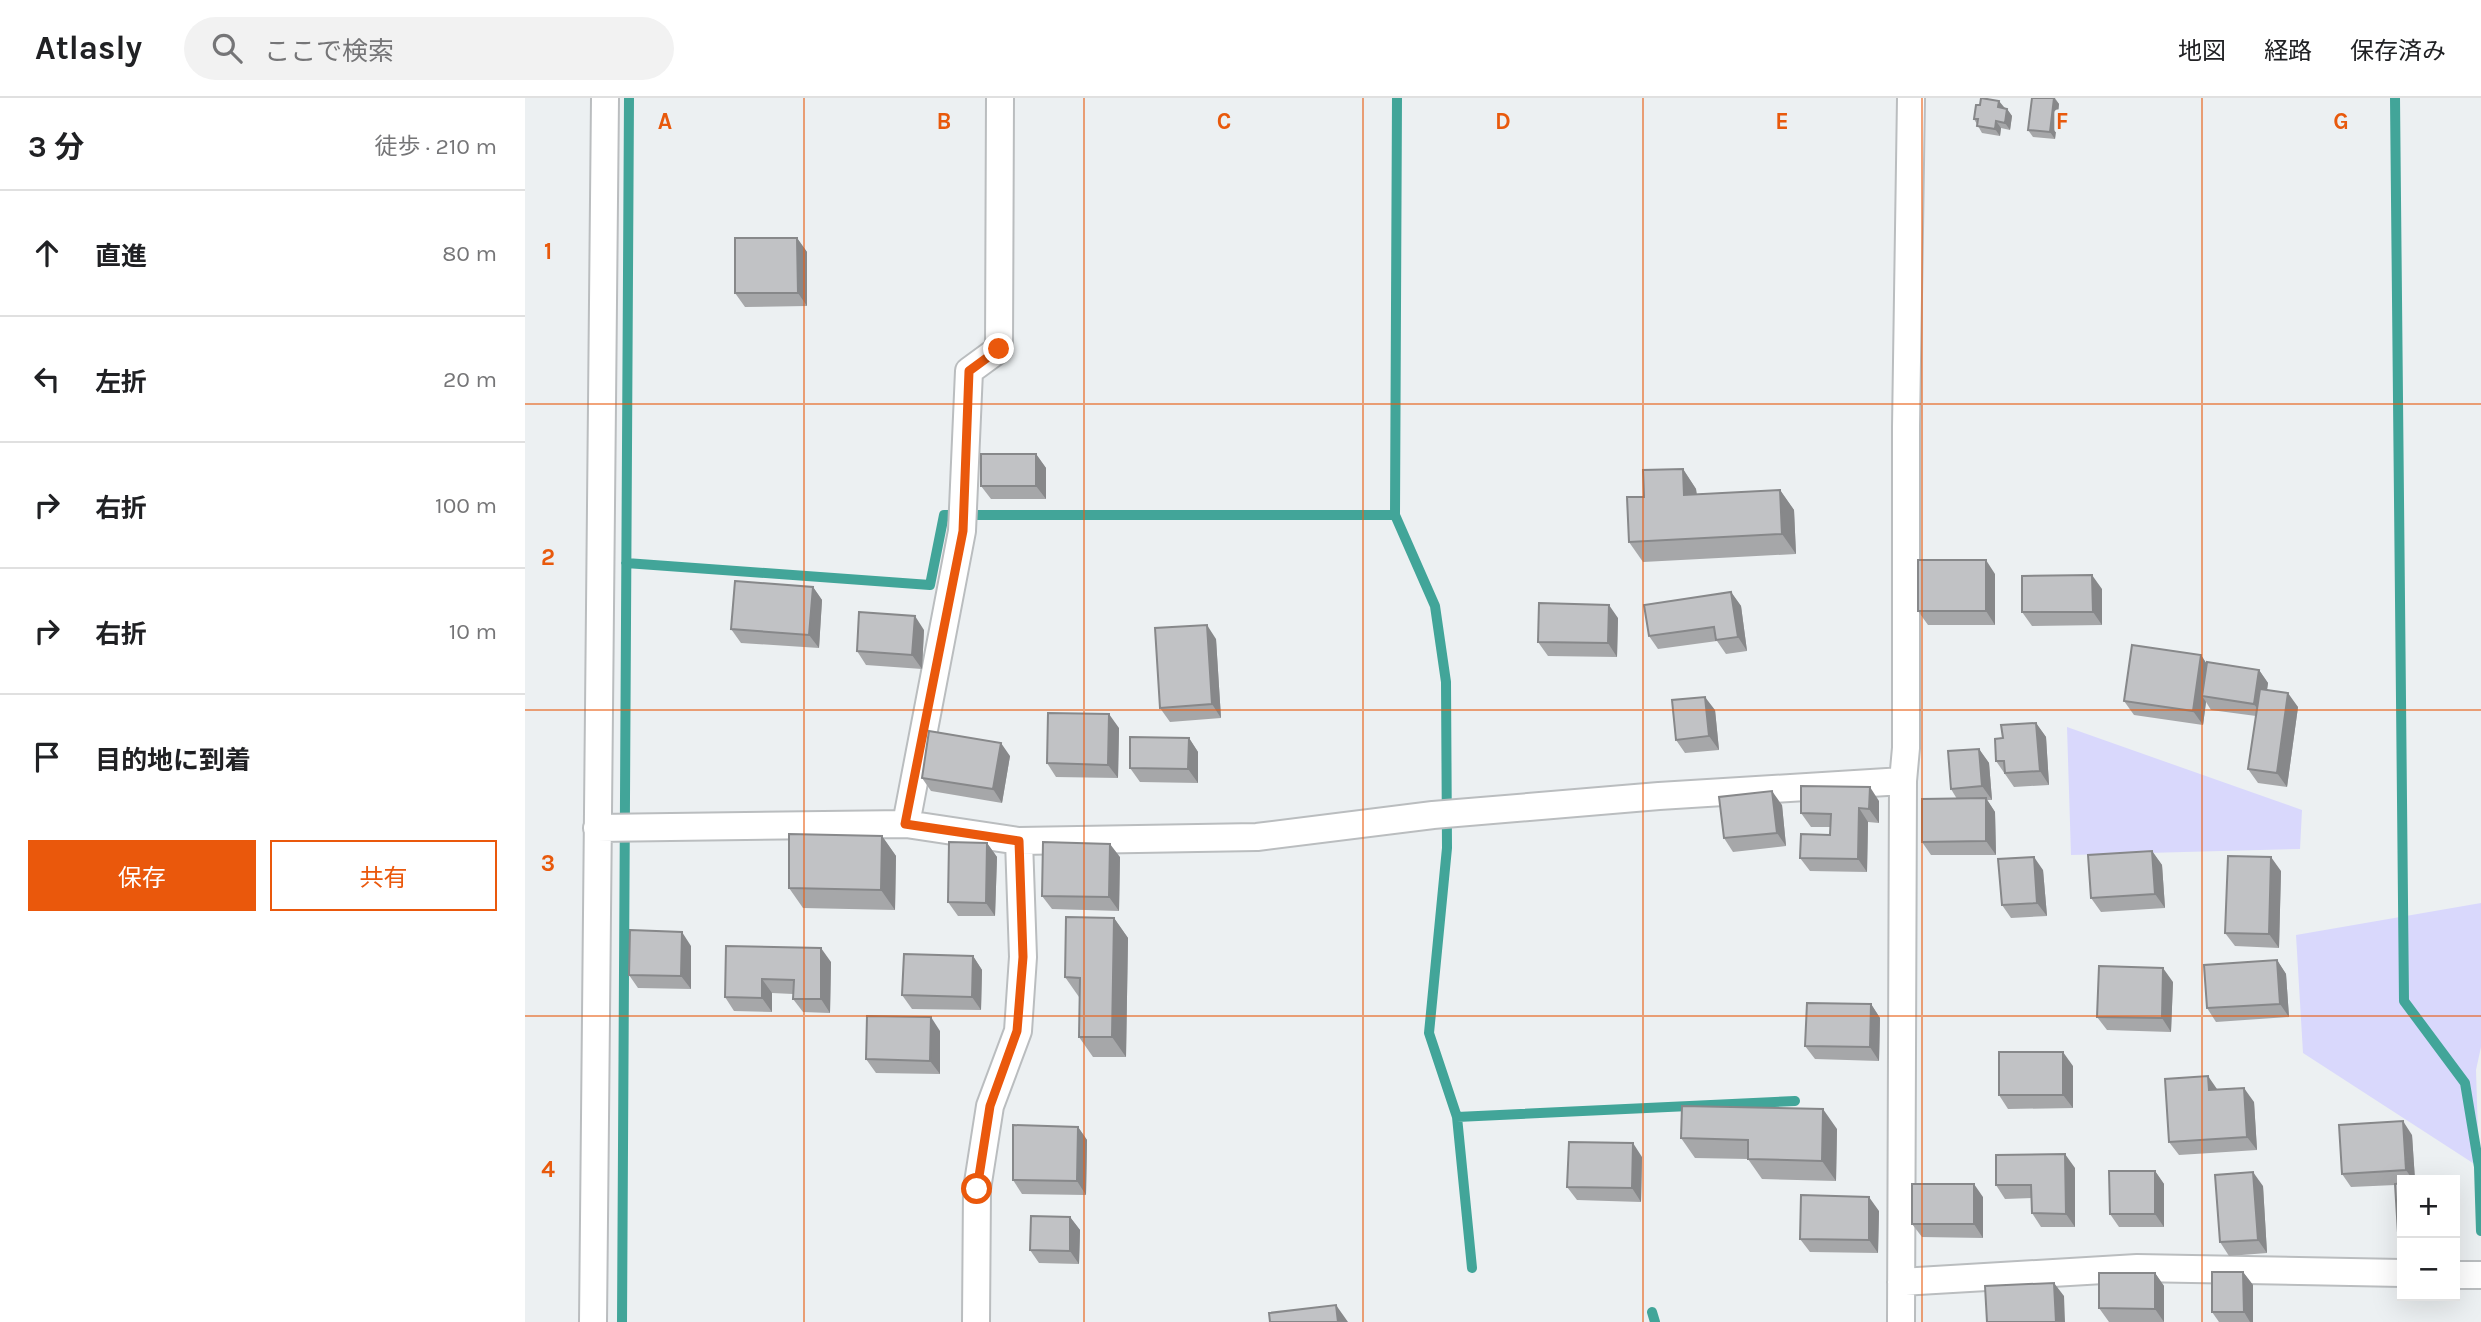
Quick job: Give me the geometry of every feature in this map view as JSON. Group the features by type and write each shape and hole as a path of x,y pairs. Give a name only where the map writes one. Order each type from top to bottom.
{"street":[{"path":"593,1322 605,98"},
{"path":"905,824 963,531 969,371 999,349 1000,98"},
{"path":"1901,1322 1903,781 1906,748 1906,427 1911,98"},
{"path":"597,828 905,824 1019,841 1257,837 1445,814 1659,796 1903,781"},
{"path":"976,1322 977,1189 990,1106 1017,1031 1023,957 1019,841"},
{"path":"1901,1282 2137,1268 2397,1273"},
{"path":"2460,1275 2481,1275"}],"shaded area":[{"path":"2067,727 2302,810 2300,849 2071,855"},
{"path":"2481,903 2481,1047 2476,1070 2479,1167 2303,1053 2296,935"}],"building":[{"path":"1981,98 1999,101 1998,107 2007,109 2005,123 1996,121 1995,129 1977,126 1978,119 1974,119 1976,105 1980,105"},
{"path":"2032,98 2054,98 2050,132 2028,130"},
{"path":"735,238 797,238 798,293 735,293"},
{"path":"981,454 1036,454 1036,486 981,486"},
{"path":"1683,469 1684,495 1780,490 1782,534 1629,542 1627,497 1644,497 1643,470"},
{"path":"1918,560 1986,560 1986,611 1918,611"},
{"path":"2092,575 2093,612 2022,612 2022,576"},
{"path":"735,581 813,587 809,635 731,629"},
{"path":"1731,592 1738,637 1716,640 1714,627 1649,636 1644,605"},
{"path":"1539,603 1609,605 1608,643 1538,642"},
{"path":"859,612 915,616 912,655 857,651"},
{"path":"1207,625 1212,704 1160,708 1155,628"},
{"path":"2132,645 2201,655 2193,711 2124,701"},
{"path":"2207,662 2259,670 2254,704 2202,696"},
{"path":"2260,689 2288,693 2277,773 2248,769"},
{"path":"1705,697 1709,736 1676,740 1672,700"},
{"path":"1048,713 1109,714 1108,765 1047,763"},
{"path":"2036,723 2040,771 2005,773 2004,761 1996,761 1995,739 2003,738 2001,725"},
{"path":"929,731 1001,743 993,789 922,778"},
{"path":"1130,737 1189,738 1188,769 1130,768"},
{"path":"1979,749 1982,786 1951,789 1948,751"},
{"path":"1801,786 1870,787 1869,809 1859,808 1858,859 1800,858 1801,834 1830,835 1831,814 1801,813"},
{"path":"1772,791 1777,833 1724,838 1719,797"},
{"path":"1986,798 1986,841 1922,842 1922,799"},
{"path":"789,834 882,836 881,890 789,888"},
{"path":"949,842 987,843 986,903 948,902"},
{"path":"1043,842 1110,844 1109,897 1042,896"},
{"path":"2152,851 2155,894 2091,898 2088,855"},
{"path":"2228,856 2271,857 2269,934 2225,933"},
{"path":"2034,857 2037,903 2002,905 1998,859"},
{"path":"1066,917 1114,918 1112,1037 1079,1037 1080,978 1065,977"},
{"path":"630,930 682,932 681,976 629,975"},
{"path":"726,946 821,948 821,999 793,999 794,980 762,979 762,998 725,997"},
{"path":"904,954 973,956 972,997 902,995"},
{"path":"2277,960 2280,1004 2207,1008 2204,965"},
{"path":"2099,966 2163,968 2162,1018 2097,1017"},
{"path":"1807,1003 1871,1004 1870,1047 1805,1046"},
{"path":"867,1016 931,1017 930,1061 866,1059"},
{"path":"1999,1052 2063,1052 2063,1095 1999,1095"},
{"path":"2208,1076 2209,1090 2244,1088 2247,1137 2169,1142 2165,1079"},
{"path":"1682,1106 1823,1109 1822,1161 1748,1159 1748,1140 1681,1138"},
{"path":"2403,1121 2406,1170 2342,1174 2339,1125"},
{"path":"1013,1125 1078,1127 1077,1181 1013,1180"},
{"path":"1569,1142 1633,1143 1632,1188 1567,1187"},
{"path":"2065,1154 2066,1214 2032,1213 2031,1185 1996,1185 1996,1155"},
{"path":"2109,1171 2155,1171 2155,1214 2110,1214"},
{"path":"2253,1172 2258,1240 2220,1242 2215,1175"},
{"path":"1912,1184 1974,1184 1974,1224 1912,1224"},
{"path":"2395,1184 2397,1184 2397,1217"},
{"path":"1801,1195 1869,1197 1869,1240 1800,1239"},
{"path":"1031,1216 1070,1217 1070,1251 1030,1250"},
{"path":"2212,1272 2243,1272 2244,1312 2212,1312"},
{"path":"2099,1273 2155,1273 2155,1309 2099,1308"},
{"path":"2054,1283 2056,1322 1987,1322 1985,1286"},
{"path":"1336,1305 1338,1322 1270,1322 1269,1313"}],"waterway":[{"path":"622,1322 629,98"},
{"path":"1397,98 1395,515 1435,606 1446,682 1447,848 1429,1033 1457,1117 1472,1268"},
{"path":"2395,98 2404,1001 2465,1083 2479,1167 2481,1231"},
{"path":"626,563 930,585 944,515 1395,515"},
{"path":"1457,1117 1795,1101"},
{"path":"1652,1312 1655,1322"}],"route":[{"path":"977,1189 990,1106 1017,1031 1023,957 1019,841 905,824 963,531 969,371 999,349"}]}
